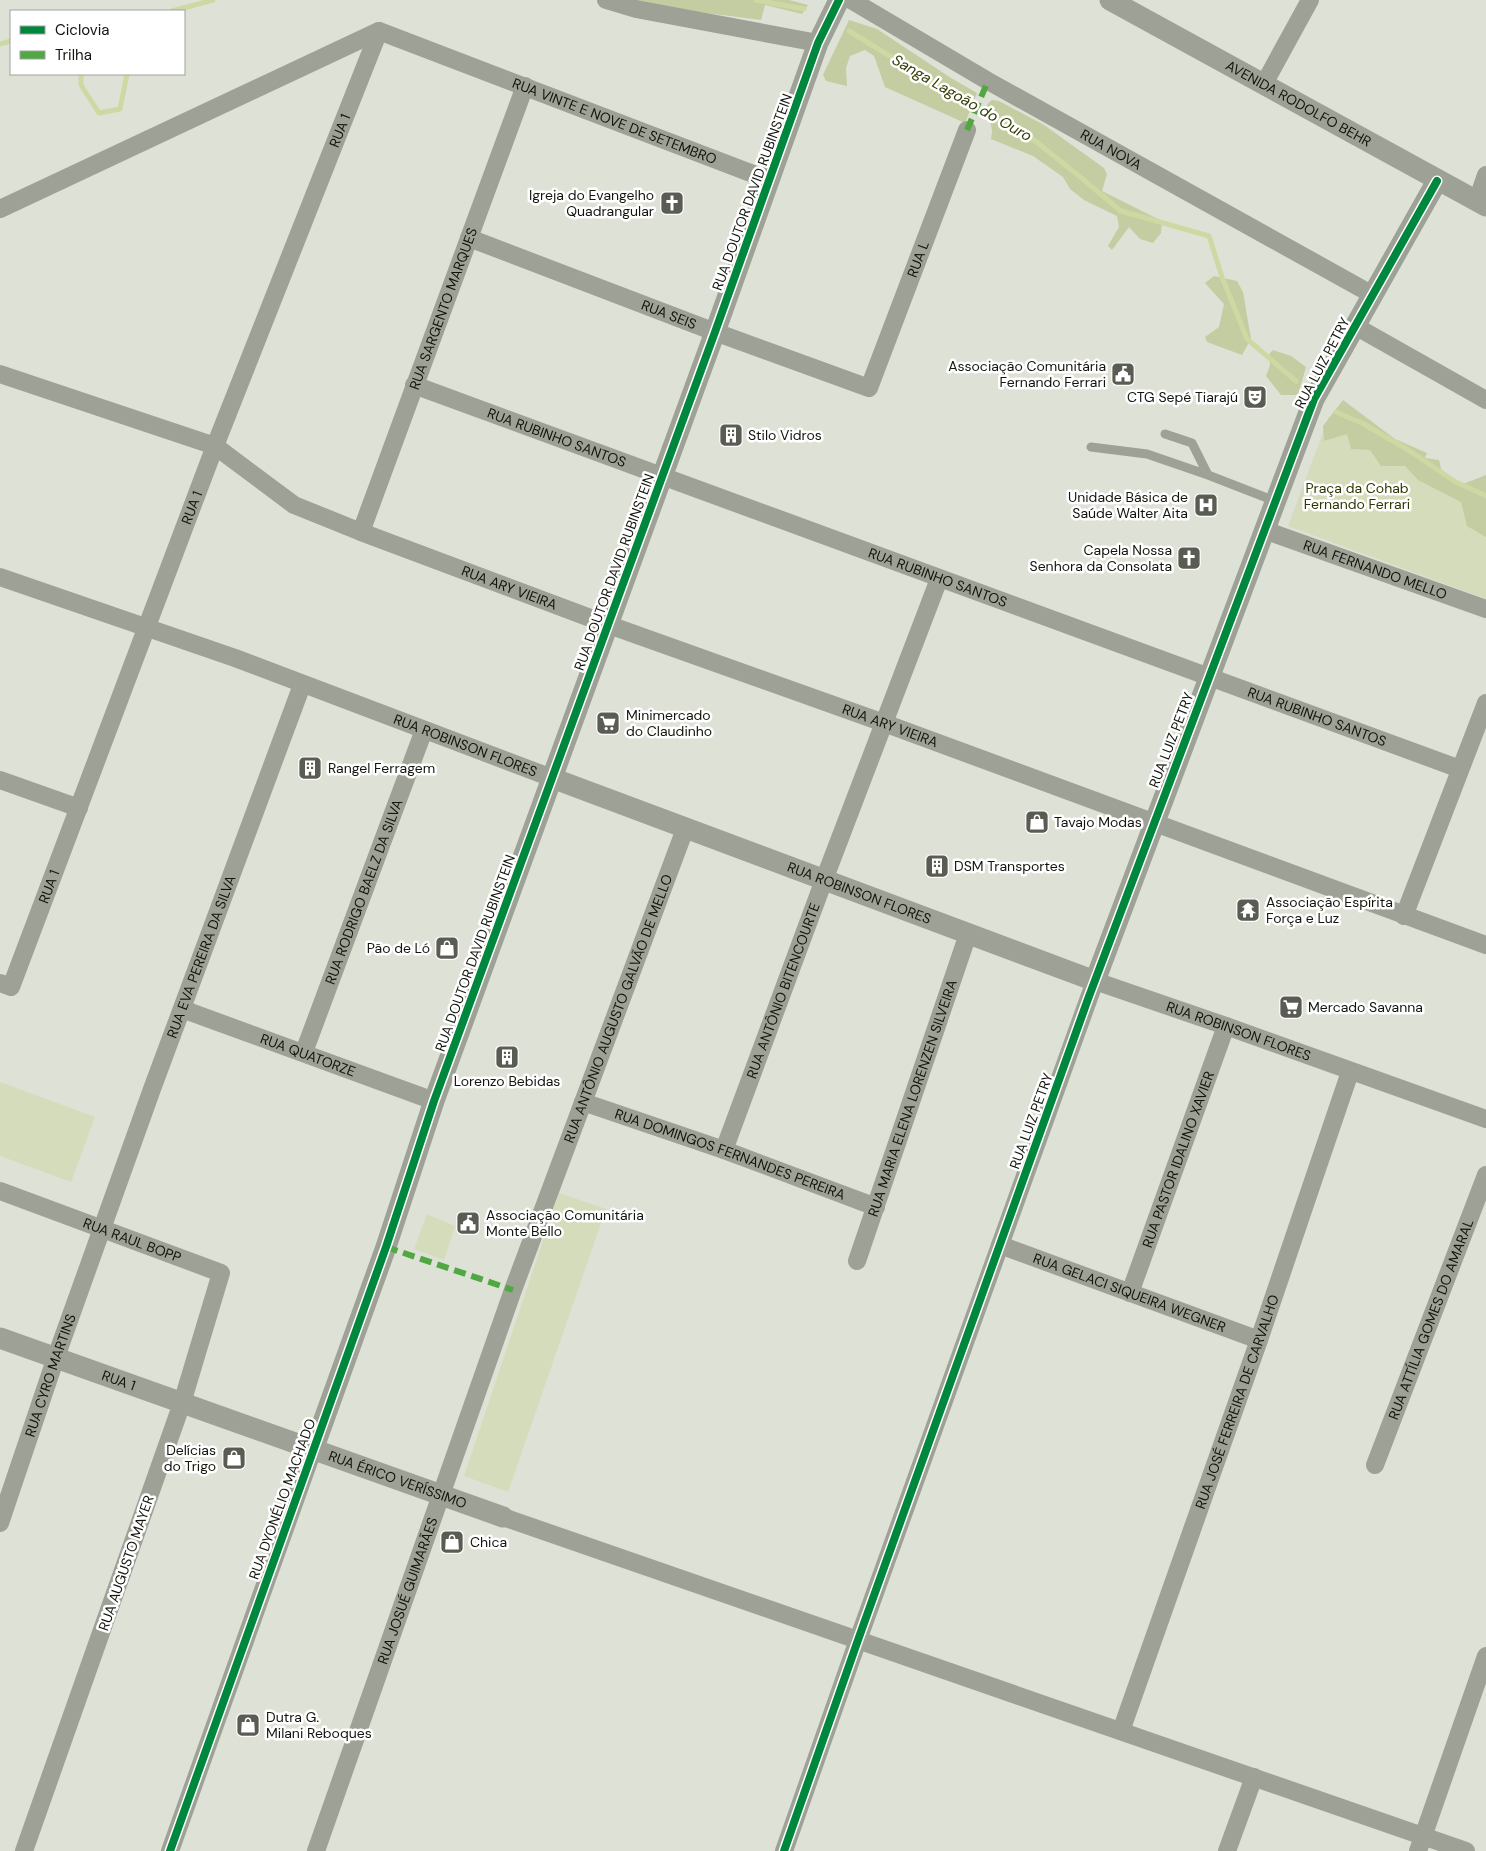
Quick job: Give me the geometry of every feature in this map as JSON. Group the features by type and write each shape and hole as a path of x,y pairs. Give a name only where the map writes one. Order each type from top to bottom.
{"street":[{"path":"606,0 636,9 818,43"},
{"name":"RUA DOUTOR DAVID RUBINSTEIN","path":"416,1155 818,43 839,0"},
{"name":"RUA NOVA","path":"851,0 988,82 1373,295"},
{"name":"AVENIDA RODOLFO BEHR","path":"1110,0 1437,181 1481,203"},
{"path":"1264,84 1310,0"},
{"path":"0,209 379,31"},
{"name":"RUA VINTE E NOVE DE SETEMBRO","path":"379,31 769,180"},
{"name":"RUA 1","path":"6,985 79,808 215,446 379,31"},
{"name":"RUA SARGENTO MARQUES","path":"361,532 525,86"},
{"name":"RUA L","path":"869,388 967,130"},
{"path":"1481,203 1486,174"},
{"name":"RUA LUIZ PETRY","path":"784,1851 1095,981 1314,399 1437,181"},
{"name":"RUA SEIS","path":"468,238 715,332 869,388"},
{"path":"1355,326 1486,400"},
{"name":"RUA ARY VIEIRA","path":"0,374 215,446 294,505 361,532 608,625 884,723 1486,946"},
{"name":"RUA RUBINHO SANTOS","path":"414,384 1460,770"},
{"name":"RUA FERNANDO MELLO","path":"1264,530 1486,609"},
{"name":"RUA ROBINSON FLORES","path":"0,577 235,658 685,829 1095,981 1486,1119"},
{"name":"RUA ANTÔNIO BITENCOURTE","path":"724,1150 824,880 939,579"},
{"name":"RUA EVA PEREIRA DA SILVA","path":"102,1229 302,685"},
{"path":"1404,916 1486,703"},
{"name":"RUA RODRIGO BAELZ DA SILVA","path":"304,1052 424,730"},
{"path":"0,780 79,808"},
{"name":"RUA ANTÔNIO AUGUSTO GALVÃO DE MELLO","path":"551,1189 685,829"},
{"name":"RUA MARIA ELENA LORENZEN SILVEIRA","path":"857,1261 968,934"},
{"name":"RUA QUATORZE","path":"182,1009 434,1101"},
{"name":"RUA PASTOR IDALINO XAVIER","path":"1130,1293 1226,1026"},
{"name":"RUA JOSÉ FERREIRA DE CARVALHO","path":"1121,1731 1260,1340 1350,1072"},
{"name":"RUA DOMINGOS FERNANDES PEREIRA","path":"583,1102 724,1150 876,1207"},
{"name":"RUA DYONÉLIO MACHADO","path":"170,1851 386,1246 416,1155"},
{"name":"RUA ATTÍLIA GOMES DO AMARAL","path":"1375,1464 1486,1175"},
{"name":"RUA JOSUÉ GUIMARÃES","path":"316,1851 440,1495 551,1189"},
{"name":"RUA RAUL BOPP","path":"0,1192 43,1206 221,1273"},
{"name":"RUA CYRO MARTINS","path":"0,1523 56,1357 102,1229"},
{"name":"RUA GELACI SIQUEIRA WEGNER","path":"1000,1245 1260,1340"},
{"name":"RUA AUGUSTO MAYER","path":"24,1851 182,1403 221,1273"},
{"name":"RUA 1","path":"0,1338 238,1423"},
{"name":"RUA ÉRICO VERÍSSIMO","path":"238,1423 503,1517"},
{"path":"503,1517 1254,1777 1421,1843 1466,1851"},
{"path":"1421,1843 1486,1656"},
{"path":"1227,1851 1254,1777"}],"lane":[{"path":"1165,434 1192,444 1208,475"},
{"path":"1091,447 1147,454 1208,475 1275,502"}],"green space":[{"path":"634,0 789,0 808,5 802,14 765,5 761,20 652,6"},
{"path":"849,20 877,29 977,93 965,123 885,87 874,56 865,50 850,56 846,68 847,86 826,81 823,75"},
{"path":"992,100 999,101 1044,125 1104,168 1107,174 1102,191 1162,221 1161,233 1153,243 1140,239 1129,227 1112,250 1108,246 1119,227 1117,216 1084,200 1070,189 1063,177 1033,156 991,139 992,131 986,111 988,103"},
{"path":"1214,276 1237,281 1243,292 1251,339 1242,355 1207,342 1205,337 1219,327 1224,304 1205,283"},
{"path":"1273,350 1291,356 1306,367 1298,395 1281,395 1266,376 1270,365 1269,354"},
{"path":"1343,400 1395,439 1427,453 1425,458 1439,460 1442,473 1463,484 1486,475 1486,537 1467,526 1461,502 1418,480 1405,466 1381,466 1370,450 1351,449 1347,434 1324,441 1323,426"},
{"name":"Praça da Cohab Fernando Ferrari","path":"1329,416 1486,515 1486,599 1288,526"},
{"path":"0,1082 95,1117 71,1182 0,1156"},
{"path":"559,1193 606,1209 508,1492 464,1476"},
{"path":"427,1214 455,1226 444,1260 414,1249"}],"waterway":[{"name":"Sanga Lagoão do Ouro","path":"176,10 213,0"},
{"name":"Sanga Lagoão do Ouro","path":"756,0 804,9"},
{"name":"Sanga Lagoão do Ouro","path":"849,31 961,100 1024,132 1121,211 1209,236 1222,277 1247,339 1296,381"},
{"name":"Sanga Lagoão do Ouro","path":"0,44 10,41"},
{"name":"Sanga Lagoão do Ouro","path":"81,75 81,85 99,113 120,109 127,75"},
{"name":"Sanga Lagoão do Ouro","path":"1336,412 1362,423 1410,451 1454,481 1486,496"}],"marked path":[{"path":"967,130 988,81"},
{"path":"386,1247 513,1290"}],"cycle path":[{"path":"170,1851 386,1247 434,1101 715,332 818,43 839,0"},
{"path":"784,1851 1088,999 1314,399 1437,181"}],"place":[{"name":"Igreja do Evangelho Quadrangular","path":"672,203"},
{"name":"Associação Comunitária Fernando Ferrari","path":"1123,374"},
{"name":"CTG Sepé Tiarajú","path":"1255,397"},
{"name":"Stilo Vidros","path":"731,435"},
{"name":"Unidade Básica de Saúde Walter Aita","path":"1206,505"},
{"name":"Capela Nossa Senhora da Consolata","path":"1189,558"},
{"name":"Minimercado do Claudinho","path":"608,723"},
{"name":"Rangel Ferragem","path":"310,768"},
{"name":"Tavajo Modas","path":"1037,822"},
{"name":"DSM Transportes","path":"937,866"},
{"name":"Associação Espírita Força e Luz","path":"1248,910"},
{"name":"Pão de Ló","path":"447,948"},
{"name":"Mercado Savanna","path":"1291,1007"},
{"name":"Lorenzo Bebidas","path":"507,1057"},
{"name":"Associação Comunitária Monte Bello","path":"468,1223"},
{"name":"Delícias do Trigo","path":"234,1458"},
{"name":"Chica","path":"452,1542"},
{"name":"Dutra G. Milani Reboques","path":"248,1725"}]}
